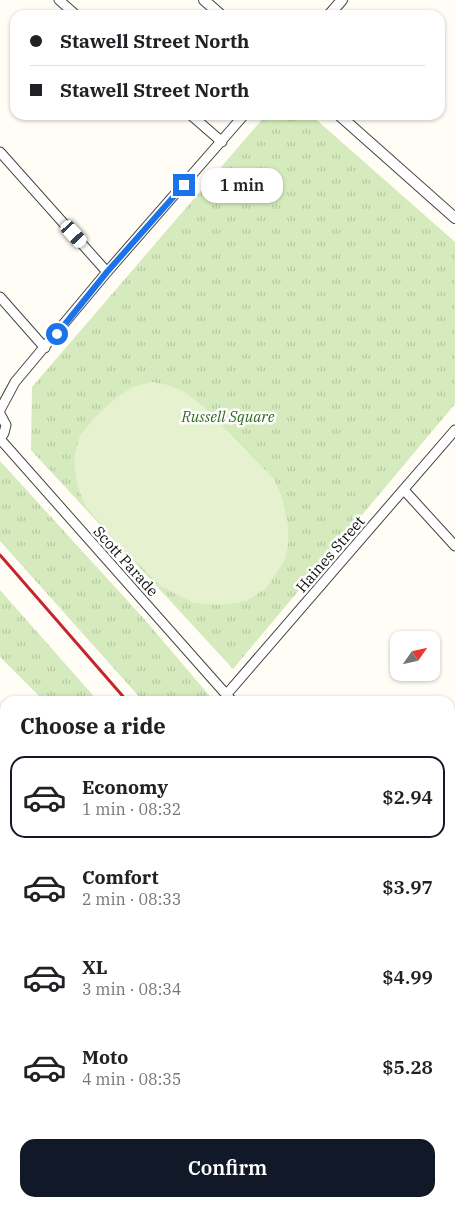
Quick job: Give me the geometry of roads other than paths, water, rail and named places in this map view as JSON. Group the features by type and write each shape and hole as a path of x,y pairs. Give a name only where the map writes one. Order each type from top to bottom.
{"street":[{"path":"59,0 70,10"},
{"path":"204,0 215,10"},
{"path":"333,10 342,0"},
{"path":"197,120 222,142"},
{"path":"0,410 15,382 107,272 240,120"},
{"path":"345,120 455,218"},
{"path":"0,152 107,272"},
{"path":"0,297 45,348"},
{"path":"0,414 6,425 0,439"},
{"name":"Haines Street","path":"231,696 455,430"},
{"name":"Scott Parade","path":"0,439 227,696"},
{"path":"404,490 455,546"}],"railway":[{"path":"0,555 123,696"}],"park label":[{"name":"Russell Square","path":"228,416"}]}
